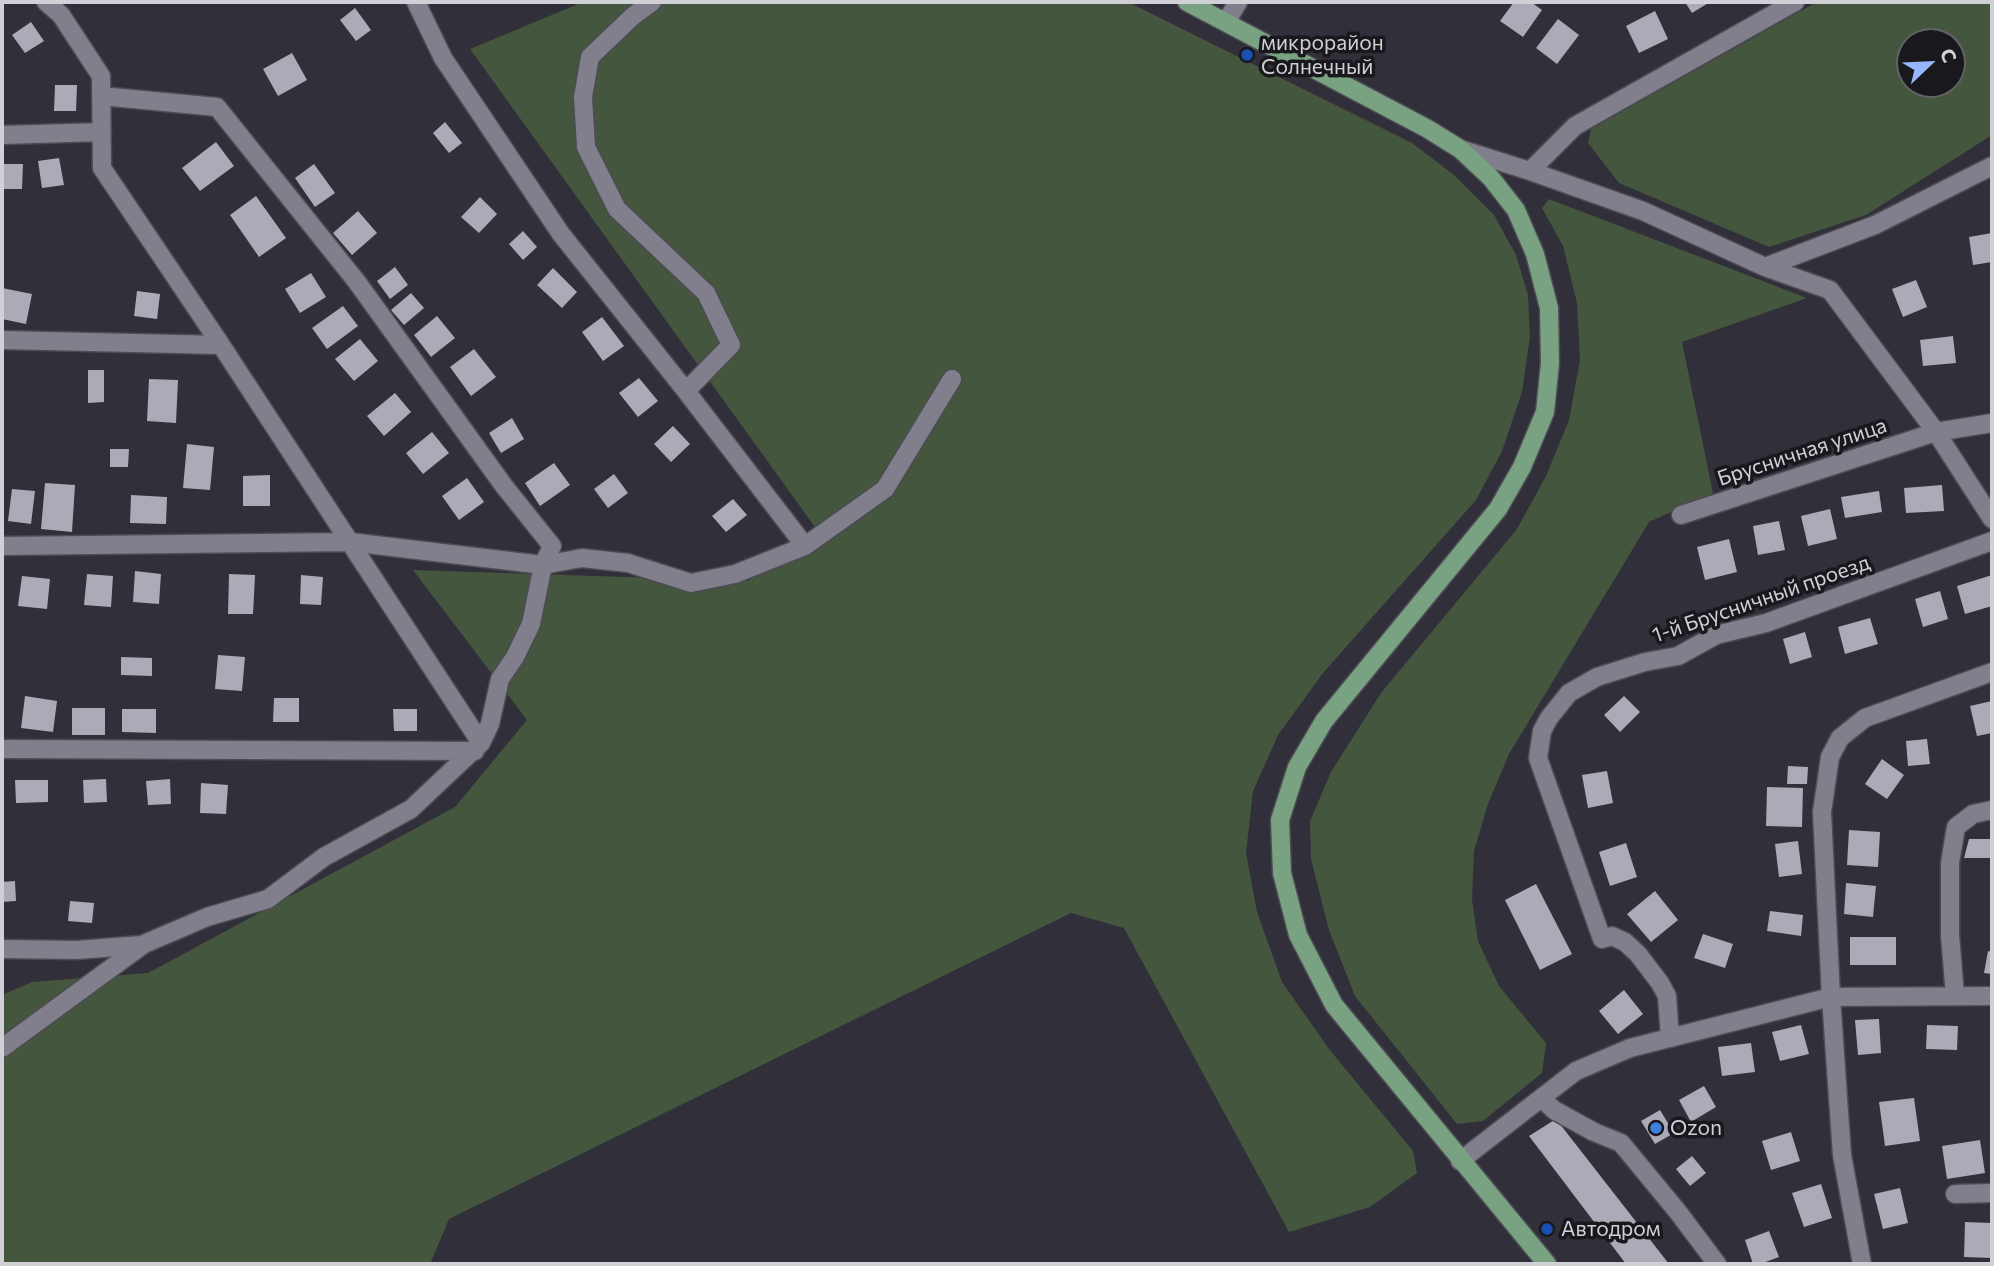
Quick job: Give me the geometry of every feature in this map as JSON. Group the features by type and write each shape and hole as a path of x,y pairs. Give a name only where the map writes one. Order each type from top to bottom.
{"main road":[{"path":"1187,2 1428,129 1460,149 1491,178 1516,210 1535,254 1549,308 1550,363 1545,412 1522,467 1498,509 1324,722 1297,767 1280,820 1282,873 1298,935 1334,1005 1546,1264"}],"street":[{"path":"46,2 61,15 101,76 102,168 350,542 478,747"},
{"path":"416,2 443,58 561,234 805,546"},
{"path":"652,2 633,16 590,57 583,97 586,147 617,209 706,293 731,345 686,391"},
{"path":"1226,22 1238,2"},
{"path":"1530,171 1575,126 1795,2"},
{"path":"2,1048 145,944 207,917 268,899 324,857 411,809 478,747 489,724 500,679 515,657 531,624 543,565 552,546 504,486 357,282 217,107 101,96"},
{"path":"2,135 102,132"},
{"path":"1460,149 1643,211 1765,267 1830,290 1936,432 1992,519"},
{"path":"1765,267 1875,225 1992,166"},
{"path":"2,340 221,345"},
{"path":"2,547 350,542 543,565 582,558 628,563 691,583 735,574 805,546 886,489 952,379"},
{"name":"Брусничная улица","path":"1681,515 1936,432 1992,423"},
{"name":"1-й Брусничный проезд","path":"1670,1038 1667,996 1660,983 1625,942 1612,936 1602,939 1538,758 1542,731 1549,718 1569,692 1597,677 1678,656 1716,635 1766,623 1992,541"},
{"path":"1862,1264 1842,1155 1831,997 1822,812 1830,757 1840,738 1865,718 1992,672"},
{"path":"2,749 478,747"},
{"path":"1955,996 1950,935 1950,863 1956,827 1973,814 1992,810"},
{"path":"2,950 77,950 145,944"},
{"path":"1460,1161 1576,1071 1630,1048 1831,997 1992,996"},
{"path":"1541,1098 1554,1110 1621,1143 1717,1264"},
{"path":"1955,1194 1992,1193"}],"green space":[{"path":"583,2 1128,2 1412,143 1454,175 1494,215 1516,255 1528,295 1530,337 1522,392 1502,451 1476,500 1323,673 1278,735 1253,791 1246,853 1257,912 1282,982 1329,1049 1413,1151 1417,1173 1370,1207 1289,1232 1124,928 1071,913 449,1219 430,1264 2,1264 2,995 32,982 148,973 455,807 527,720 413,570 748,581 820,534 470,49"},
{"path":"1817,2 1992,2 1992,135 1866,215 1769,247 1619,183 1588,143 1591,129"},
{"path":"1549,199 1807,298 1682,342 1713,493 1649,522 1509,754 1488,804 1474,851 1472,900 1478,941 1499,986 1546,1043 1542,1073 1483,1121 1457,1124 1355,996 1329,930 1311,859 1310,821 1331,772 1381,693 1517,529 1546,476 1569,420 1580,360 1577,303 1563,246 1542,208"}],"building":[{"path":"1514,2 1531,2 1542,10 1523,37 1500,21"},
{"path":"1685,2 1710,2 1692,13"},
{"path":"355,8 371,30 356,41 340,20"},
{"path":"1655,11 1668,39 1639,53 1626,26"},
{"path":"1558,19 1579,35 1557,64 1536,48"},
{"path":"31,22 44,41 25,53 12,35"},
{"path":"292,53 307,80 278,96 263,69"},
{"path":"55,85 77,85 76,111 54,111"},
{"path":"445,122 462,143 449,153 433,133"},
{"path":"216,142 234,166 200,191 182,168"},
{"path":"59,158 64,185 42,188 38,161"},
{"path":"2,164 23,164 22,189 2,189"},
{"path":"314,164 335,193 315,207 295,178"},
{"path":"256,196 286,238 259,257 230,215"},
{"path":"480,197 497,214 479,233 461,217"},
{"path":"358,211 377,233 352,255 333,233"},
{"path":"523,231 537,247 523,260 509,244"},
{"path":"1992,233 1992,262 1973,265 1969,237"},
{"path":"395,267 408,285 390,299 377,281"},
{"path":"553,268 577,292 562,308 537,285"},
{"path":"311,273 326,297 300,313 285,289"},
{"path":"1916,280 1927,307 1903,317 1892,289"},
{"path":"2,288 32,294 26,324 2,319"},
{"path":"137,291 160,294 157,319 134,316"},
{"path":"411,293 424,308 404,325 391,310"},
{"path":"343,306 358,326 327,349 312,328"},
{"path":"437,316 455,338 431,357 414,335"},
{"path":"602,317 624,346 603,361 582,332"},
{"path":"1953,336 1956,363 1923,366 1920,340"},
{"path":"360,339 378,361 354,381 335,359"},
{"path":"474,349 496,377 471,396 450,367"},
{"path":"88,370 104,370 104,402 88,403"},
{"path":"639,378 658,401 638,417 619,393"},
{"path":"149,379 178,380 176,423 147,421"},
{"path":"395,393 411,412 384,436 367,416"},
{"path":"512,418 524,439 501,453 489,433"},
{"path":"673,426 690,444 671,462 654,444"},
{"path":"432,432 449,453 423,474 406,453"},
{"path":"187,444 214,447 210,490 183,488"},
{"path":"110,449 129,449 128,467 110,467"},
{"path":"554,463 570,485 540,506 525,483"},
{"path":"614,474 628,493 608,508 594,489"},
{"path":"270,475 270,506 243,506 243,476"},
{"path":"467,478 484,502 459,520 442,496"},
{"path":"45,483 75,485 72,532 41,529"},
{"path":"1942,485 1944,511 1906,513 1904,488"},
{"path":"12,489 35,491 31,524 8,521"},
{"path":"1879,491 1882,512 1845,518 1841,497"},
{"path":"131,495 167,497 166,524 130,523"},
{"path":"733,499 747,515 726,532 712,516"},
{"path":"1830,509 1837,539 1808,546 1801,516"},
{"path":"1779,521 1785,550 1758,555 1753,526"},
{"path":"1729,539 1737,572 1705,580 1697,547"},
{"path":"135,571 161,574 159,604 133,602"},
{"path":"87,574 113,576 111,607 84,605"},
{"path":"229,574 255,575 253,614 228,614"},
{"path":"301,575 323,577 321,605 300,604"},
{"path":"1992,575 1992,606 1965,614 1957,586"},
{"path":"22,576 50,579 47,609 18,606"},
{"path":"1940,591 1948,619 1923,627 1915,599"},
{"path":"1870,618 1878,644 1845,654 1838,627"},
{"path":"1805,632 1812,657 1790,664 1783,639"},
{"path":"218,655 245,657 242,691 215,689"},
{"path":"121,657 152,658 152,676 121,675"},
{"path":"25,696 57,701 53,732 21,728"},
{"path":"1624,696 1640,712 1620,732 1604,715"},
{"path":"274,698 299,698 299,722 273,722"},
{"path":"1992,701 1992,733 1977,736 1970,706"},
{"path":"72,708 105,708 105,735 72,735"},
{"path":"122,709 156,709 156,733 122,732"},
{"path":"393,709 417,709 417,731 394,731"},
{"path":"1927,739 1930,764 1908,766 1906,741"},
{"path":"1882,759 1904,775 1887,799 1865,784"},
{"path":"1788,766 1808,767 1807,784 1787,784"},
{"path":"1607,771 1613,803 1588,808 1582,775"},
{"path":"106,779 107,802 84,803 83,780"},
{"path":"170,779 171,804 148,805 146,781"},
{"path":"15,780 48,780 48,802 16,803"},
{"path":"201,783 228,785 226,814 200,813"},
{"path":"1767,787 1803,788 1802,827 1766,826"},
{"path":"1849,830 1880,832 1878,867 1847,865"},
{"path":"1969,839 1992,839 1992,858 1964,858"},
{"path":"1798,841 1802,874 1779,877 1775,844"},
{"path":"1626,843 1637,877 1610,886 1599,852"},
{"path":"15,881 16,901 2,902 2,882"},
{"path":"1846,883 1876,886 1873,917 1844,914"},
{"path":"1536,884 1572,954 1540,970 1505,900"},
{"path":"1655,891 1678,920 1651,942 1627,914"},
{"path":"70,901 94,903 92,923 68,921"},
{"path":"1770,911 1803,915 1801,936 1767,931"},
{"path":"1703,934 1733,944 1725,968 1694,958"},
{"path":"1850,937 1896,937 1896,965 1850,965"},
{"path":"1988,951 1992,952 1992,974 1984,973"},
{"path":"1624,990 1643,1014 1618,1034 1599,1011"},
{"path":"1879,1019 1881,1053 1858,1055 1855,1020"},
{"path":"1801,1025 1809,1054 1780,1061 1772,1032"},
{"path":"1927,1025 1958,1026 1957,1050 1926,1049"},
{"path":"1751,1043 1755,1072 1722,1076 1718,1047"},
{"path":"1704,1086 1716,1107 1691,1122 1679,1100"},
{"path":"1914,1098 1920,1141 1885,1146 1879,1102"},
{"path":"1660,1110 1674,1133 1655,1144 1641,1121"},
{"path":"1556,1119 1669,1264 1626,1264 1529,1136"},
{"path":"1791,1132 1800,1161 1771,1170 1762,1141"},
{"path":"1980,1140 1985,1173 1947,1179 1942,1146"},
{"path":"1692,1156 1706,1173 1690,1186 1676,1169"},
{"path":"1821,1184 1832,1218 1804,1227 1792,1193"},
{"path":"1900,1188 1908,1223 1883,1229 1874,1194"},
{"path":"1965,1222 1992,1223 1992,1258 1964,1257"},
{"path":"1769,1231 1779,1257 1753,1264 1745,1240"}],"place":[{"name":"микрорайон Солнечный","path":"1247,55"},
{"name":"Ozon","path":"1656,1128"},
{"name":"Автодром","path":"1547,1229"}]}
